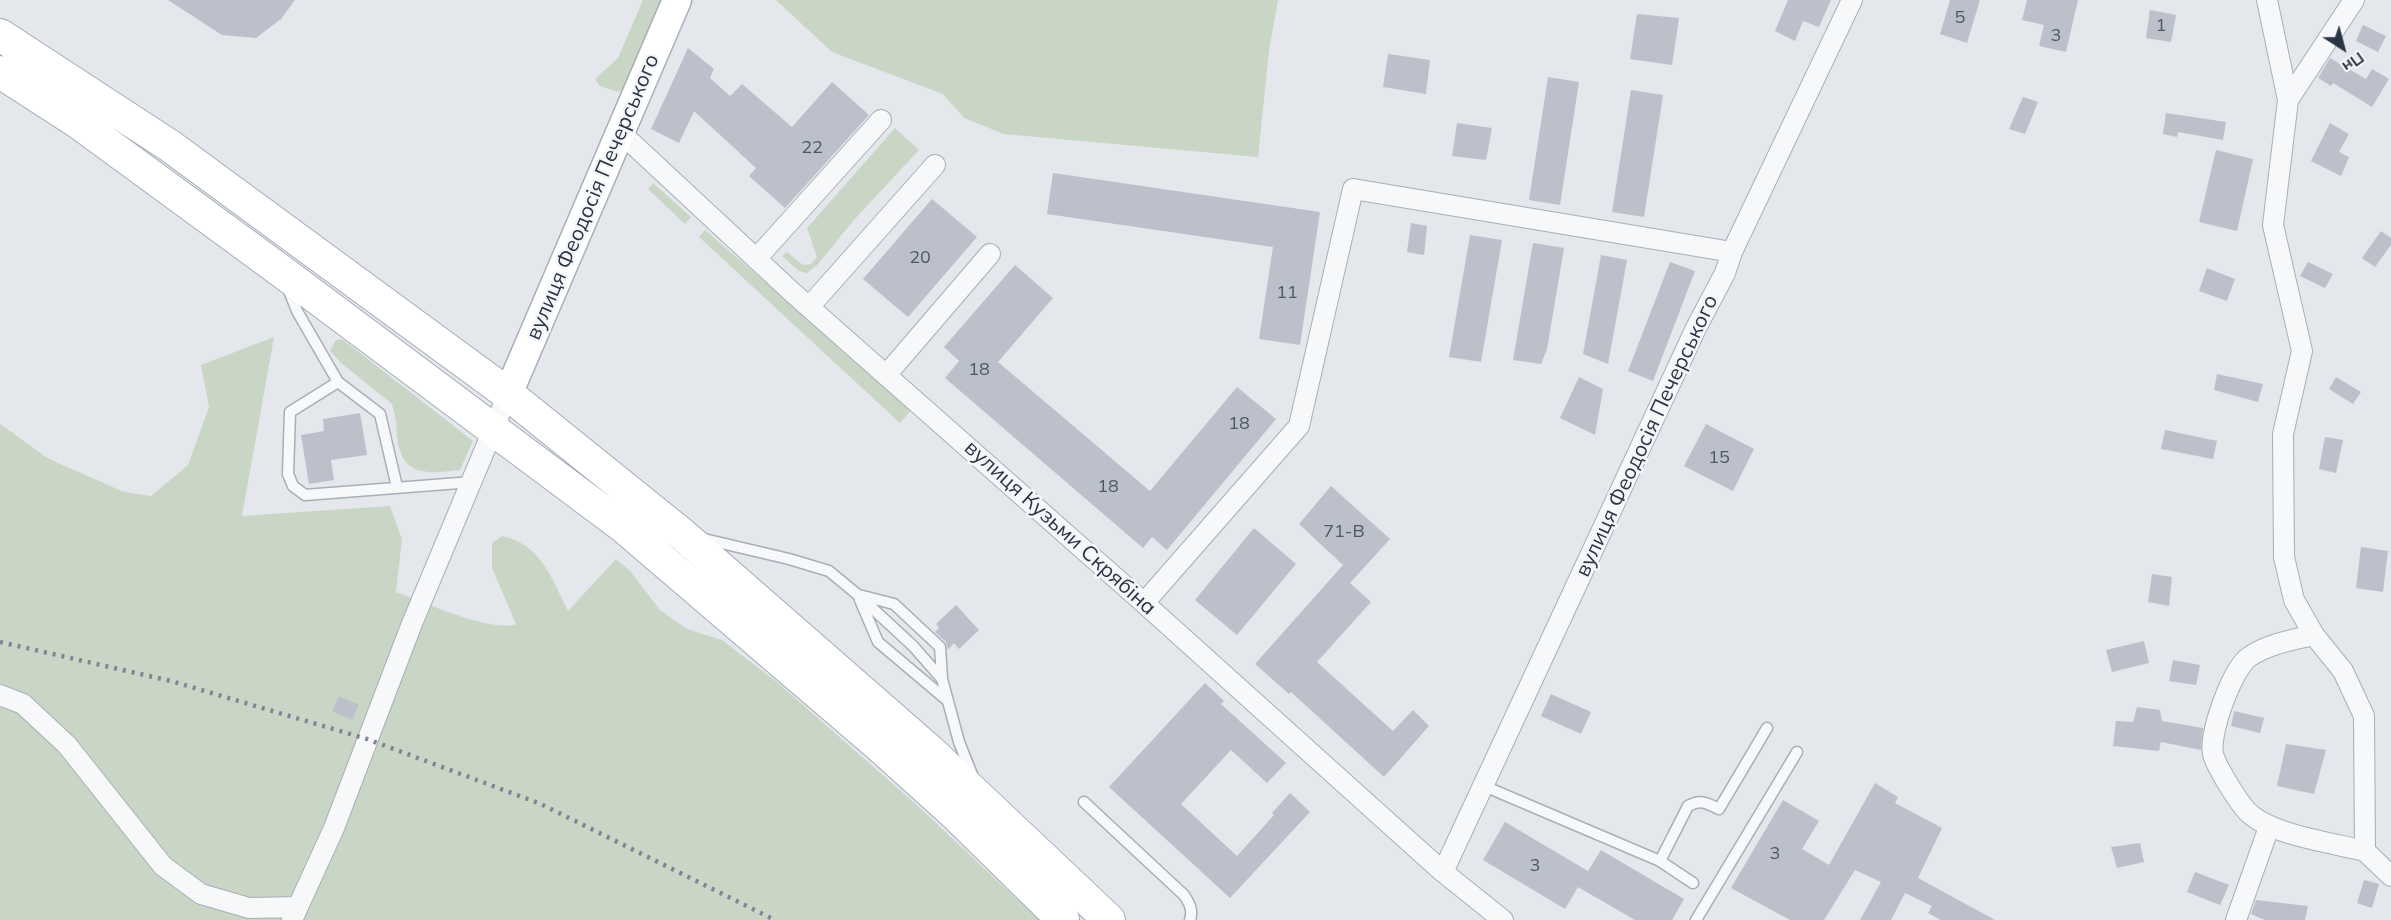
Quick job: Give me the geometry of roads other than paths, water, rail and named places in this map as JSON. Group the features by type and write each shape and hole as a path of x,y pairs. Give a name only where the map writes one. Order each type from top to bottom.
{"main road":[{"path":"0,35 170,146 508,394 683,535 929,750 1109,920"},
{"path":"0,72 79,123 625,528 875,742 958,817 1064,920"}],"street":[{"name":"вулиця Феодосія Печерського","path":"508,394 677,0"},
{"name":"вулиця Феодосія Печерського","path":"1443,872 1656,412 1725,273 1732,252 1852,0"},
{"path":"2267,0 2288,100 2273,225 2302,351 2283,434 2284,557 2294,600 2314,635 2343,670 2364,716 2365,851"},
{"path":"2288,100 2354,0"},
{"path":"756,259 880,120"},
{"name":"вулиця Кузьми Скрябіна","path":"621,133 809,307 1144,603 1443,872 1503,920"},
{"path":"809,307 935,165"},
{"path":"1144,603 1299,426 1353,189 1732,252"},
{"path":"887,374 990,254"},
{"path":"0,695 23,704 67,745 163,866 201,894 249,908 295,913 334,828 411,626 508,394"},
{"path":"2314,635 2278,643 2248,658 2230,684 2219,712 2213,753 2231,789 2248,812 2269,827 2365,851 2391,876"},
{"path":"2236,920 2269,827"}],"lane":[{"path":"281,271 297,311 338,382 380,414 397,487"},
{"path":"338,382 290,412 288,474 293,486 305,495 472,482"},
{"path":"683,535 726,543 829,571 913,646 942,679"},
{"path":"858,595 894,603 940,647 942,679 959,742 982,799"},
{"path":"858,595 878,642 948,701"},
{"path":"1660,861 1688,806 1704,801 1719,809 1767,728"},
{"path":"1696,920 1797,753"},
{"path":"1484,786 1660,861 1693,883"},
{"path":"1084,802 1184,895 1190,904 1192,913 1190,920"}],"railway":[{"path":"0,642 171,681 367,739 541,804 775,920"}]}
